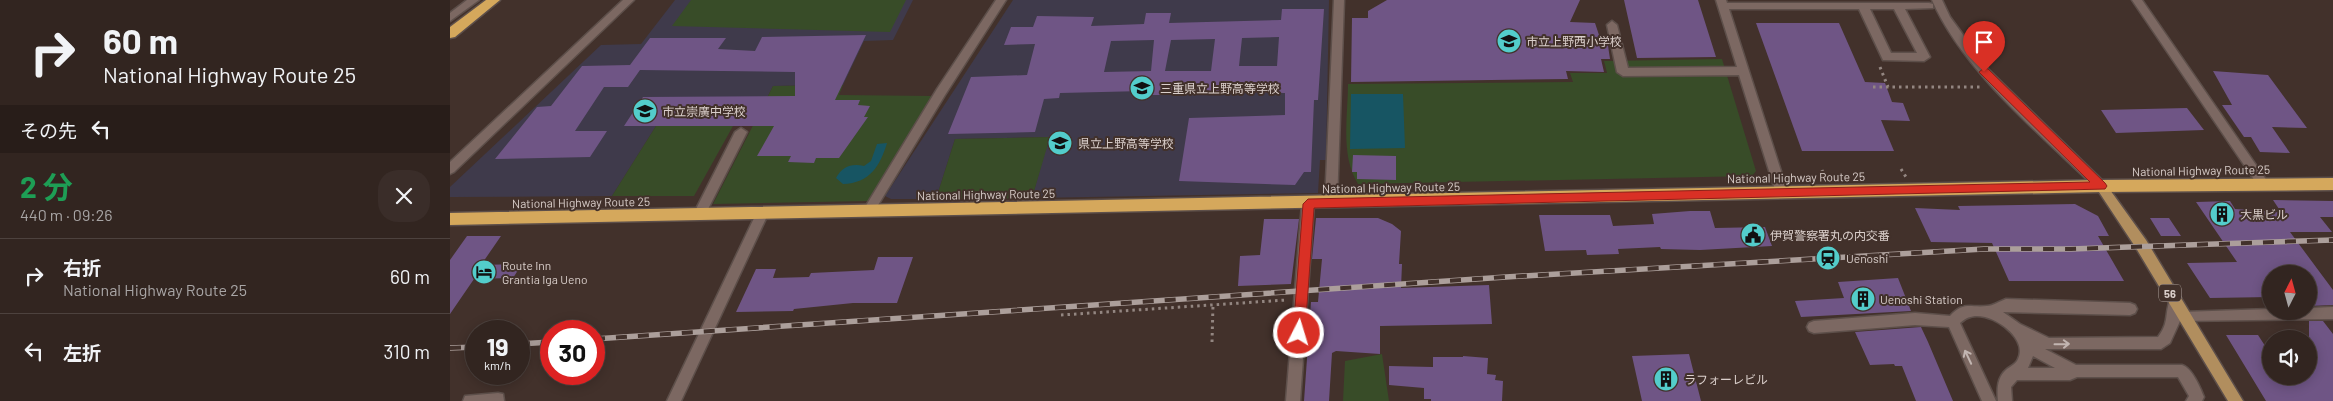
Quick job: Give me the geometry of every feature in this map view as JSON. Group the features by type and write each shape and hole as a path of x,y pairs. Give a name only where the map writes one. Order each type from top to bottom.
{"highway":[{"path":"450,34 494,0"},
{"name":"National Highway Route 25","path":"450,219 1308,204 2102,186 2333,184"}],"main road":[{"name":"56","path":"2102,186 2141,244 2236,401"}],"street":[{"path":"450,18 474,0"},
{"path":"450,169 629,0"},
{"path":"868,212 941,92 1001,0"},
{"path":"1331,203 1339,0"},
{"path":"2137,0 2263,184"},
{"path":"1782,193 1722,3 1839,3 1898,6 1925,3 1945,18 1984,72 2102,186"},
{"path":"1865,4 1887,57 1924,57 1898,6"},
{"path":"1612,25 1623,72 1743,71"},
{"path":"699,215 741,132"},
{"path":"1293,401 1308,204"},
{"path":"674,401 762,214"},
{"path":"1953,322 1956,317 1966,312 1988,312 1999,315 2017,329 2048,344 2161,343 2172,328 2176,315 2176,302"},
{"path":"1988,312 2006,305 2130,309"},
{"path":"2184,317 2333,314"},
{"path":"1814,327 1915,319 1953,322"},
{"path":"1953,322 1989,401"},
{"path":"2005,401 2004,385 2025,359 2026,346 2017,329"},
{"path":"2026,346 2075,371 2182,371 2197,397 2193,401"},
{"path":"2011,374 2070,374 2075,371"},
{"path":"470,401 498,399 497,401"}],"path":[{"path":"1883,74 1888,87"},
{"path":"1873,87 1986,87"},
{"path":"1901,169 1906,177"},
{"path":"1822,170 1825,179"},
{"path":"1061,315 1302,299"},
{"path":"1212,342 1213,305"}],"shaded area":[{"name":"市立崇廣中学校","path":"675,0 913,0 893,40 864,41 843,85 773,86 753,126 656,126 612,196 450,197 450,187 601,45 641,44"},
{"name":"三重県立上野高等学校","path":"1013,0 1329,0 1326,160 1320,160 1318,193 1032,198 1049,137 955,139 936,199 891,199 885,196"}],"green space":[{"path":"691,0 906,0 890,32 672,26"},
{"path":"1722,59 1756,171 1752,176 1358,184 1352,173 1346,135 1348,84 1573,82 1570,73 1607,73 1604,61"},
{"path":"843,85 839,95 932,96 868,201 713,204 773,86"},
{"path":"656,126 733,126 694,196 612,196"},
{"path":"1050,137 1032,198 936,199 955,139"},
{"path":"1382,354 1389,401 1343,401 1345,361"}],"water":[{"path":"1351,94 1403,94 1405,148 1350,149"},
{"path":"887,143 877,166 867,177 852,183 843,184 836,178 847,167 855,165 864,166 871,161 877,144"}],"building":[{"path":"1387,0 1580,0 1570,22 1595,23 1600,38 1607,39 1610,59 1601,59 1604,72 1566,71 1568,79 1351,82 1352,18 1368,18 1368,11"},
{"path":"1624,0 1698,0 1716,57 1637,58"},
{"path":"1282,9 1324,9 1318,100 1314,100 1311,172 1304,172 1295,185 1179,181 1189,118 1285,115 1285,93 1164,91 1163,95 1144,95 1144,91 1060,93 1059,98 1044,99 1035,132 948,134 971,77 1027,75 1035,44 1004,45 1011,27 1033,27 1037,16 1094,17 1091,26 1144,24 1146,13 1171,13 1169,23 1281,20","holes":["1279,37 1277,66 1239,66 1242,38","1215,39 1211,71 1165,71 1171,40","1154,40 1151,71 1104,72 1111,41"]},
{"path":"1756,23 1839,23 1865,82 1885,83 1892,102 1903,103 1910,121 1881,120 1894,151 1802,151"},
{"path":"866,35 835,100 860,100 858,105 870,106 864,117 868,117 839,158 816,158 814,163 788,162 791,156 757,156 774,126 624,126 643,97 795,96 795,72 640,70 628,87 604,87 575,131 607,131 590,157 495,159 537,107 551,106 582,66 630,65 650,38 726,38 718,49 755,51 762,37"},
{"path":"2213,71 2268,75 2307,128 2272,127 2290,153 2260,152 2251,137 2244,137 2222,105 2232,105"},
{"path":"2187,108 2204,130 2116,133 2101,110"},
{"path":"1353,155 1396,156 1396,180 1357,179 1357,172 1352,172"},
{"path":"2273,200 2333,201 2333,217 2320,217 2332,232 2290,232 2314,265 2262,265 2262,297 2210,298 2187,263 2237,262 2196,202 2230,201 2235,209 2281,212"},
{"path":"2075,204 2098,216 2109,236 2098,236 2124,281 2009,281 1992,243 1931,242 1915,208 1960,210 1958,206"},
{"path":"1710,211 1715,228 1765,227 1772,246 1700,250 1661,249 1660,247 1618,249 1619,254 1587,255 1586,250 1545,251 1539,215 1610,215 1613,226 1654,224 1652,214"},
{"path":"1316,218 1378,218 1392,224 1401,231 1399,264 1402,264 1401,288 1489,285 1492,324 1380,326 1380,354 1336,351 1332,353 1329,401 1304,401 1311,302 1318,302 1322,259 1312,259"},
{"path":"2150,218 2169,218 2181,236 2161,236"},
{"path":"1264,219 1299,219 1291,284 1238,286 1240,256 1260,255"},
{"name":"Route Inn Grantia Iga Ueno","path":"467,236 501,236 481,265 522,264 513,278 474,279 450,314 450,260"},
{"path":"878,257 913,257 897,303 853,303 794,309 793,311 736,312 756,269 776,269 773,278 809,277 811,273 874,270"},
{"path":"2318,270 2333,290 2333,305 2318,306"},
{"name":"Uenoshi Station","path":"1898,278 1911,311 1801,317 1795,301 1844,298 1838,282"},
{"path":"2309,321 2323,321 2333,334 2333,401 2266,401 2226,335 2258,335 2262,341 2262,385 2317,385 2317,330 2309,330"},
{"path":"1921,327 1953,401 1916,401 1902,366 1895,366 1894,364 1870,365 1855,332"},
{"name":"ラフォーレビル","path":"1689,354 1701,401 1642,401 1632,356"},
{"path":"1463,356 1488,358 1487,374 1496,375 1495,380 1503,381 1502,401 1431,401 1431,399 1424,399 1424,388 1389,385 1389,366 1433,367 1433,357"}],"railway":[{"path":"605,338 1506,277 1984,249 2071,249 2333,240"},
{"path":"530,343 540,343"},
{"path":"450,348 465,347"}],"place":[{"name":"市立上野西小学校","path":"1509,41"},
{"name":"三重県立上野高等学校","path":"1142,88"},
{"name":"市立崇廣中学校","path":"645,111"},
{"name":"県立上野高等学校","path":"1060,143"},
{"name":"大黒ビル","path":"2222,214"},
{"name":"伊賀警察署丸の内交番","path":"1753,235"},
{"name":"Uenoshi","path":"1828,258"},
{"name":"Route Inn Grantia Iga Ueno","path":"484,272"},
{"name":"Uenoshi Station","path":"1863,299"},
{"name":"ラフォーレビル","path":"1666,379"}],"route":[{"path":"1299,333 1308,204 2102,186 1984,72"}]}
